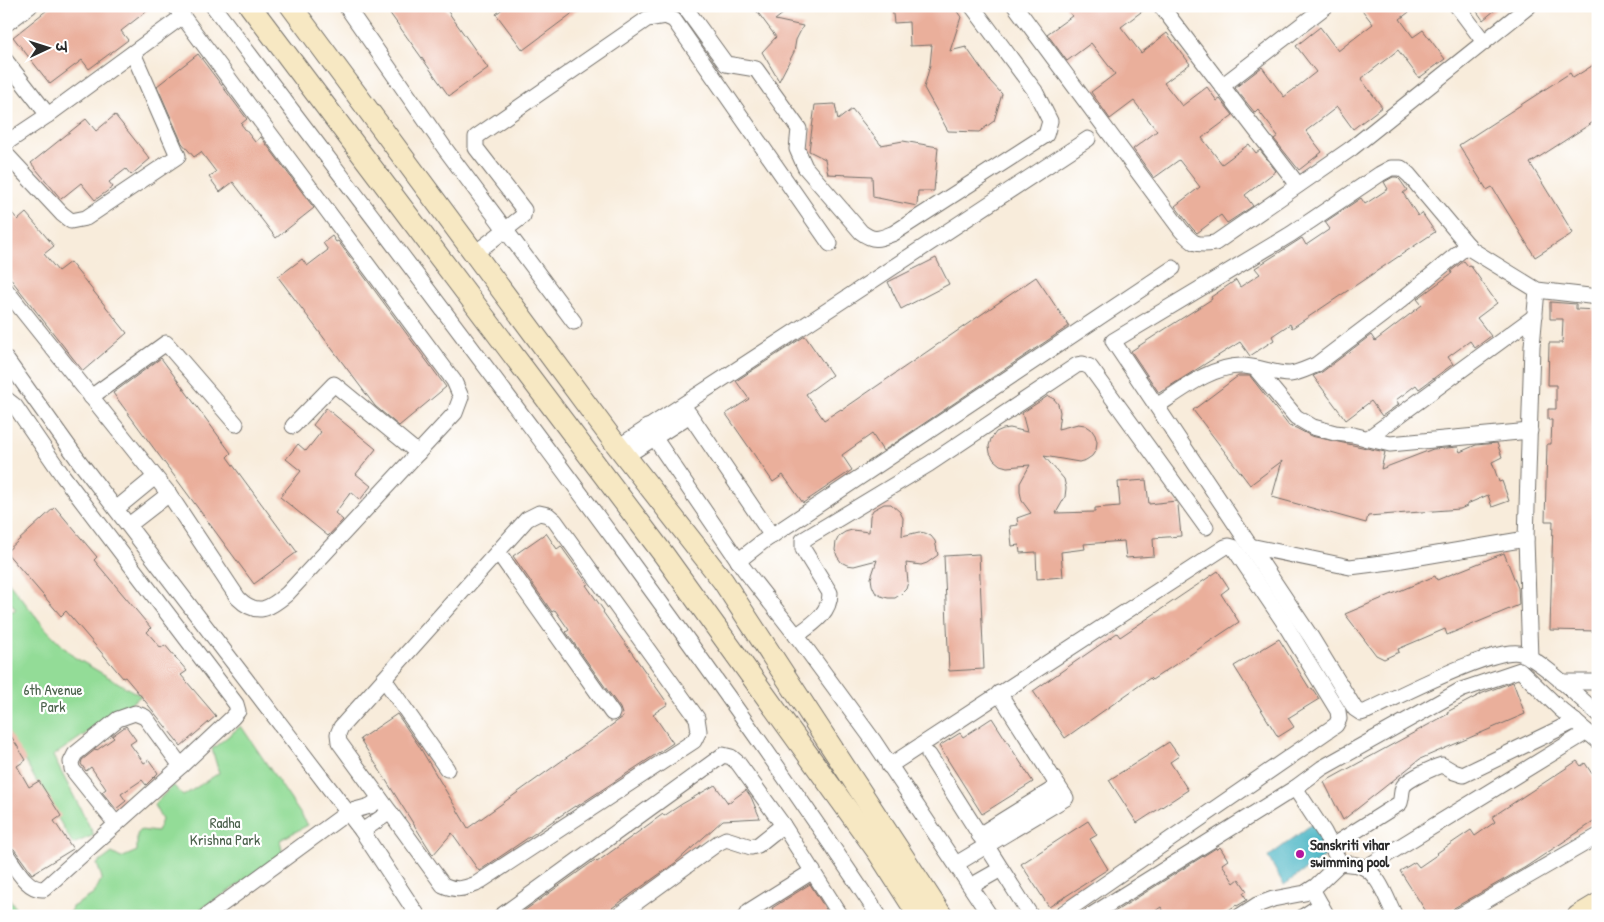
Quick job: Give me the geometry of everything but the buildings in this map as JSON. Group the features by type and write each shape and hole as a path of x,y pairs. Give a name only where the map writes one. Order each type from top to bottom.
{"street":[{"path":"6,24 30,6"},
{"path":"213,6 630,560 804,803 879,916"},
{"path":"250,6 664,555 878,852 919,916"},
{"path":"291,6 622,451 723,581 942,916"},
{"path":"346,6 446,150 574,322"},
{"path":"684,6 726,64 756,69 799,129 796,149 805,167 861,232 869,238 878,239 894,233 1046,135 1050,121 1035,91 972,6"},
{"path":"1015,6 1192,242 1201,245 1214,243 1352,148 1530,6"},
{"path":"1161,6 1298,185"},
{"path":"1222,86 1326,6"},
{"path":"1457,6 1484,42"},
{"path":"6,143 48,115 133,52 179,11 454,381 461,397 456,413 286,594 272,606 260,610 246,606 238,598 168,494 6,290"},
{"path":"474,254 523,216 524,210 476,148 476,138 647,19 665,16 674,20 830,244"},
{"path":"6,154 71,222 86,218 178,156 133,52"},
{"path":"6,62 48,115"},
{"path":"622,451 686,410 828,310 1088,139"},
{"path":"1598,297 1537,290 1472,250 1409,175 1400,168 1391,168 1291,234 1113,341 1311,637 1355,709 1360,713 1466,666 1489,657 1513,651 1522,653 1530,658 1598,714"},
{"path":"1157,406 1184,388 1217,370 1237,366 1290,374 1316,365 1394,306 1468,245"},
{"path":"738,561 772,536 1172,268"},
{"path":"1530,658 1526,539 1532,346 1537,290"},
{"path":"1367,439 1535,316"},
{"path":"91,396 166,343 236,424"},
{"path":"6,359 79,461 362,830 418,916"},
{"path":"796,636 819,619 830,598 830,593 803,549 803,540 929,464 1077,365 1083,364 1090,367 1206,527"},
{"path":"1255,368 1296,417 1313,427 1335,433 1353,435 1390,444 1530,431"},
{"path":"293,426 334,384 418,453"},
{"path":"6,399 15,406 63,476 236,704 238,711 181,766 44,889 38,890 31,886 6,854"},
{"path":"686,410 772,536"},
{"path":"651,432 738,561 873,740 990,916"},
{"path":"116,509 155,477"},
{"path":"117,548 136,535 168,494"},
{"path":"539,513 548,515 556,521 697,718 699,731 694,741 476,884 453,890 443,885 340,742 338,734 341,726 384,679 527,519 539,513"},
{"path":"128,560 136,535"},
{"path":"1250,546 1350,566 1390,562 1526,539"},
{"path":"889,766 999,693 1229,546 1233,547 1283,621 1338,711 1339,719 1336,726 1059,916"},
{"path":"498,552 612,713"},
{"path":"1090,916 1295,788 1322,768 1461,690 1520,670 1592,736 1365,868"},
{"path":"384,679 447,769"},
{"path":"1561,682 1598,682"},
{"path":"956,864 983,840 1066,798 999,693"},
{"path":"116,824 72,769 71,762 75,754 118,720 135,712 145,717 181,766"},
{"path":"1332,846 1400,803 1405,783 1436,767 1442,765 1454,772 1463,774 1575,722"},
{"path":"501,916 723,755 731,757 738,763 783,825 841,916"},
{"path":"929,755 1031,916"},
{"path":"1295,788 1332,846 1340,863"},
{"path":"206,916 348,812 370,806 380,799"},
{"path":"362,830 390,812"},
{"path":"618,916 718,843 726,839 751,847 758,845 783,825"},
{"path":"1459,916 1598,836"},
{"path":"1340,863 1365,868 1375,877 1395,916"},
{"path":"1240,916 1257,905 1273,899 1312,889 1340,863"},
{"path":"971,886 1001,869"},
{"path":"749,914 813,871"},
{"path":"1304,916 1324,910 1312,889"},
{"path":"1578,916 1598,904"}],"green space":[{"name":"6th Avenue Park","path":"6,579 46,629 74,657 141,696 53,756 94,835 73,844 6,729 6,612 16,610 6,597"},
{"name":"Radha Krishna Park","path":"241,726 308,825 280,840 283,856 190,916 69,916 72,907 94,894 102,878 97,864 112,853 121,858 137,851 137,835 140,830 157,832 162,820 154,805 173,785 183,796 219,773 212,749"},
{"path":"6,893 20,915 6,916"}],"water":[{"name":"Sanskriti vihar swimming pool","path":"1315,822 1331,852 1284,885 1268,857"}],"place":[{"name":"Sanskriti vihar swimming pool","path":"1300,854"}]}
